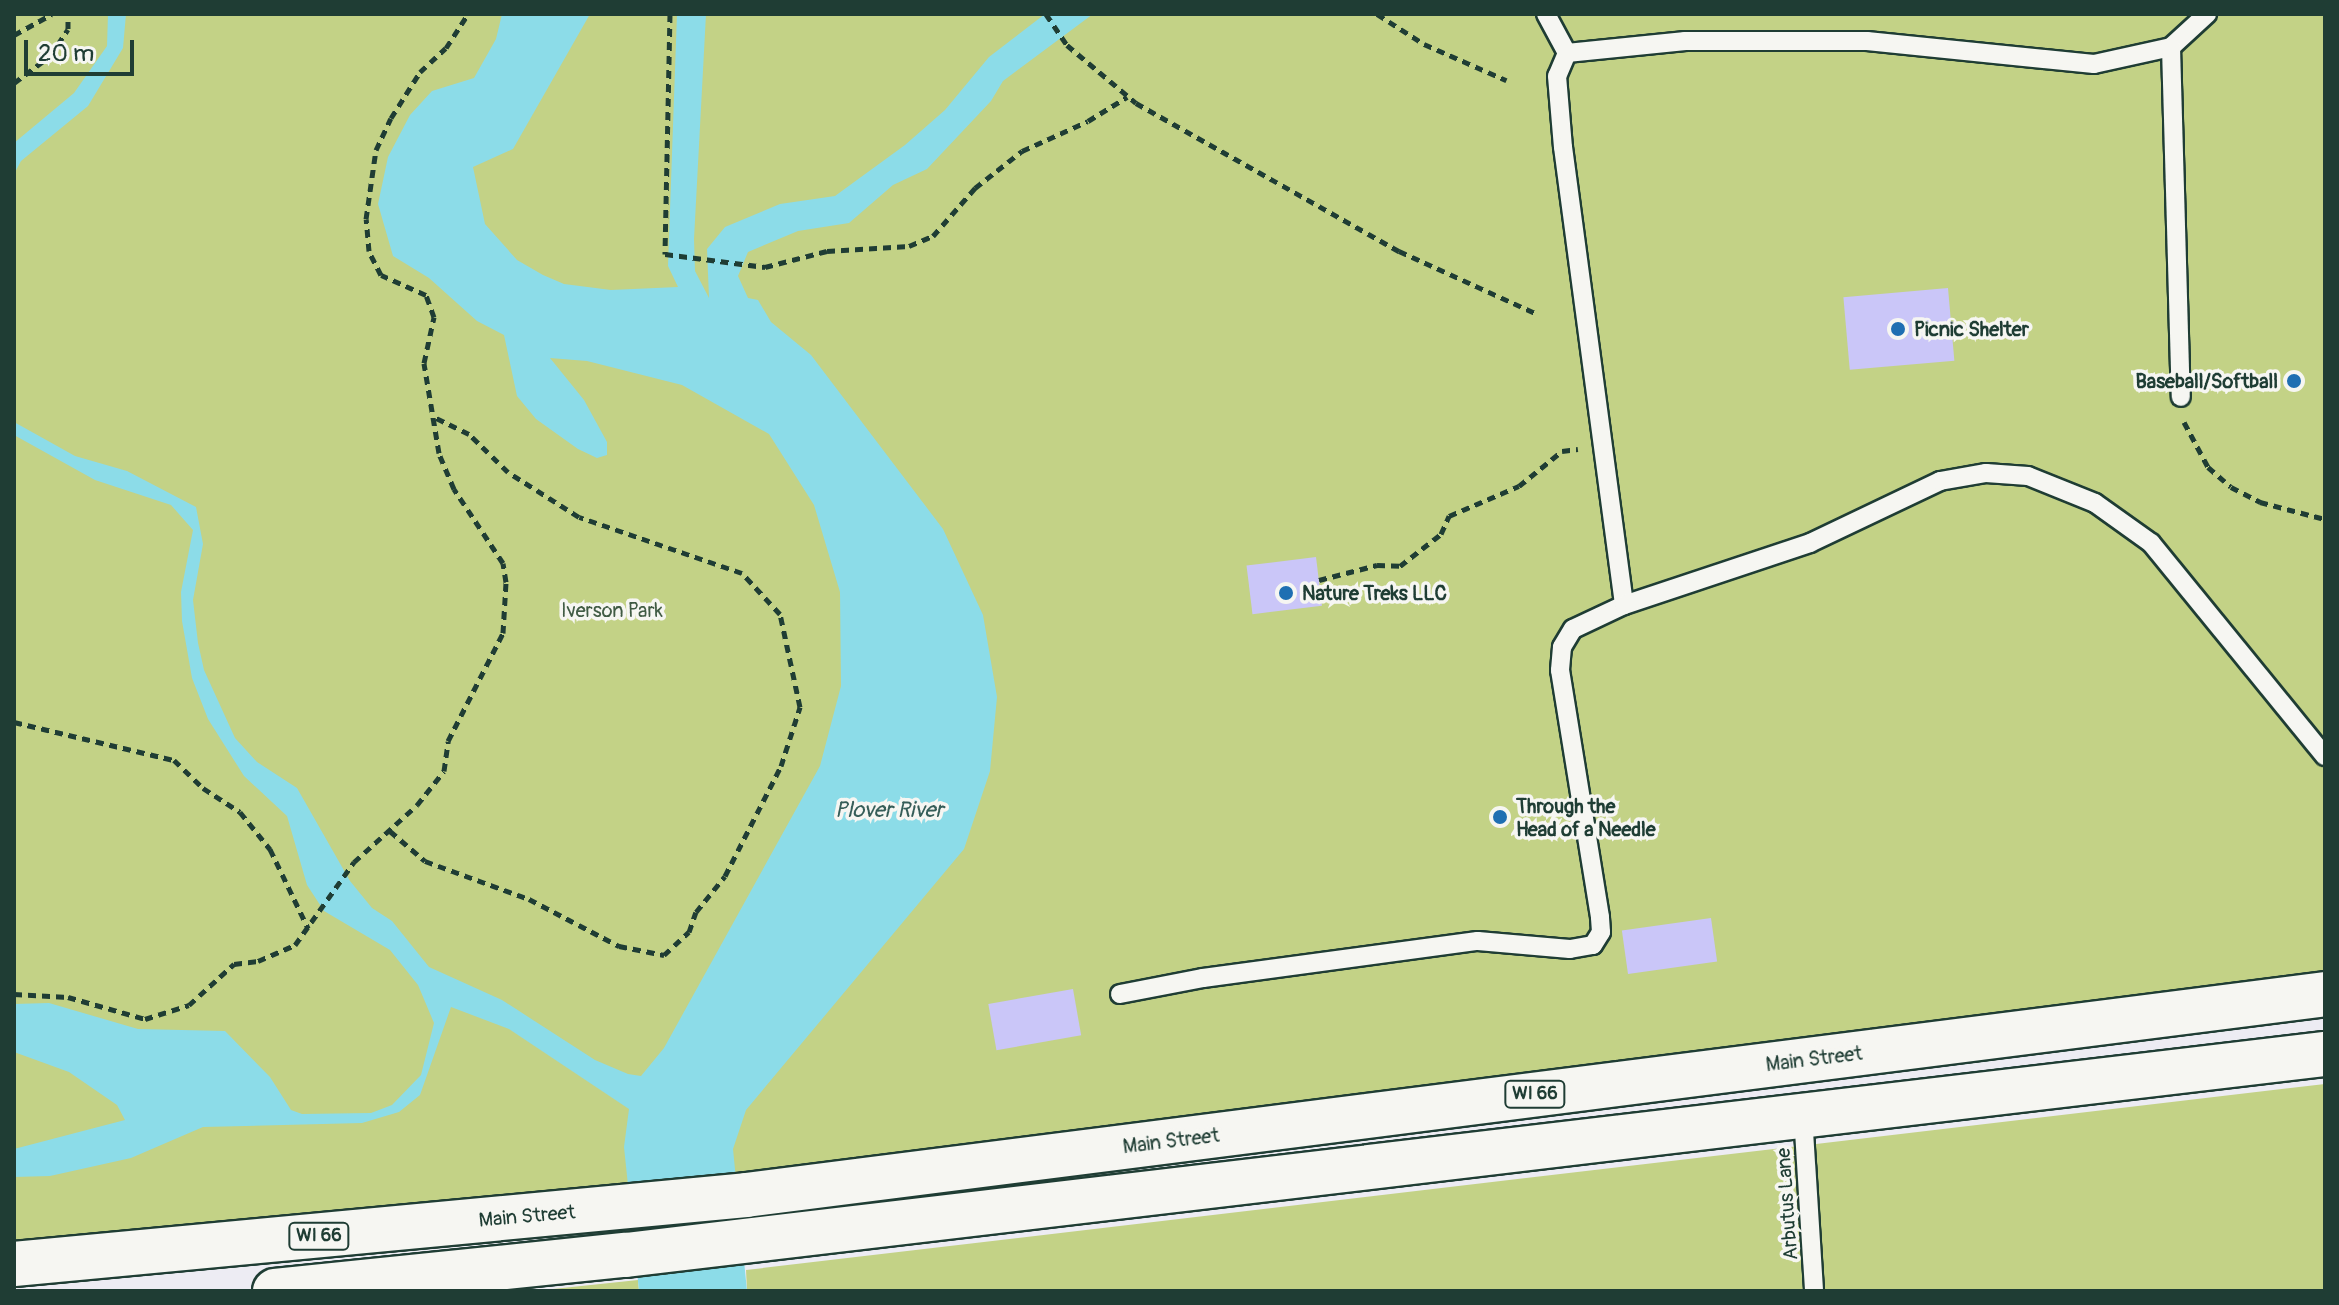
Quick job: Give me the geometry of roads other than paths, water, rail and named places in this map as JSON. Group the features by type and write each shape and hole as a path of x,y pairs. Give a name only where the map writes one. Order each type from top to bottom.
{"main road":[{"name":"Main Street","path":"14,1264 746,1195 2325,994"},
{"path":"275,1291 626,1255 2325,1054"}],"lane":[{"path":"1546,14 1567,53"},
{"path":"1567,53 1685,41 1867,41 2094,64 2171,47 2207,14"},
{"path":"2171,47 2181,397"},
{"path":"1567,53 1557,76 1563,147 1606,447 1624,605"},
{"path":"1120,994 1203,978 1478,941 1570,949 1593,945 1601,932 1600,917 1565,711 1562,647 1573,629 1624,605 1810,543 1940,481 1986,473 2028,476 2095,503 2151,543 2325,756"},
{"name":"Arbutus Lane","path":"1803,1115 1814,1291"}],"water":[{"path":"108,14 126,14 123,48 88,106 21,161 14,174 14,143 74,93 107,46"},
{"name":"Plover River","path":"502,14 590,14 513,149 473,167 485,224 517,260 543,275 564,284 611,290 678,287 668,266 677,14 706,14 694,239 695,271 709,298 707,249 725,227 780,204 835,196 905,145 945,110 989,57 1045,14 1093,14 1003,81 991,101 927,169 893,185 849,223 798,231 748,252 738,276 748,298 758,300 771,322 811,355 943,529 983,615 997,697 990,771 964,849 746,1110 733,1149 747,1291 639,1291 624,1147 629,1109 509,1029 451,1007 420,1095 399,1112 362,1123 203,1127 131,1158 50,1176 14,1177 14,1149 125,1120 117,1105 69,1072 14,1052 14,1004 49,1003 138,1029 225,1031 270,1077 291,1110 302,1114 371,1113 392,1105 421,1075 434,1023 418,985 390,950 324,911 307,885 287,816 244,776 208,719 192,678 182,621 181,592 193,530 171,505 95,480 14,435 14,422 75,456 127,471 196,507 203,544 193,600 198,643 204,670 235,738 257,762 297,788 350,881 372,908 392,921 429,967 502,1000 595,1060 641,1076 664,1048 820,766 841,686 840,592 814,505 769,434 682,385 587,361 550,358 584,400 607,442 607,455 597,458 578,449 536,419 517,396 504,335 477,321 429,278 393,256 378,204 388,157 410,115 432,91 474,78 496,39"}],"place":[{"name":"Picnic Shelter","path":"1898,329"},
{"name":"Baseball/Softball","path":"2294,381"},
{"name":"Nature Treks LLC","path":"1286,593"},
{"name":"Through the Head of a Needle","path":"1500,817"}],"park label":[{"name":"Iverson Park","path":"612,610"}]}
